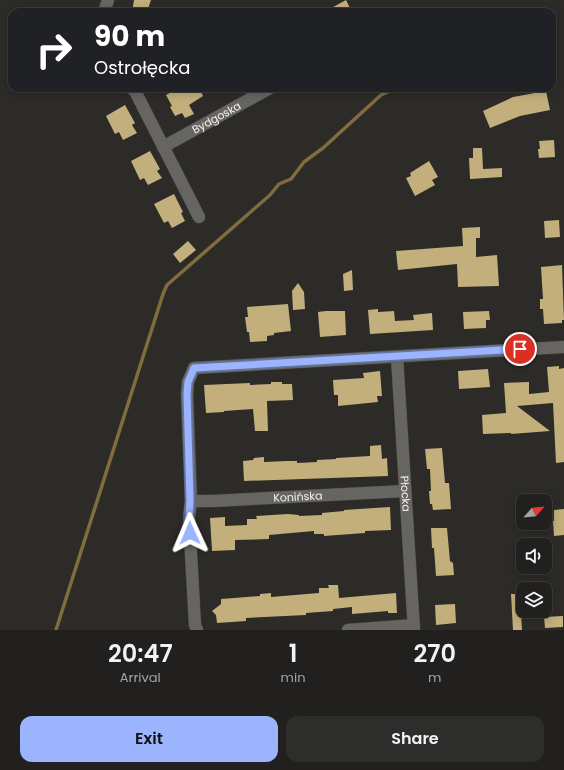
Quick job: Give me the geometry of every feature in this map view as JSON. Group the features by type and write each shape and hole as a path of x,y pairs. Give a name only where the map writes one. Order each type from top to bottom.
{"street":[{"path":"136,92 199,217"},
{"name":"Bydgoska","path":"163,147 263,92"},
{"path":"197,630 195,625 189,518 190,501 187,394 188,382 194,368 564,347"},
{"name":"Płocka","path":"397,357 414,628"},
{"name":"Konińska","path":"190,501 405,491"},
{"path":"348,630 414,628"}],"building":[{"path":"134,0 151,0 148,8 133,8"},
{"path":"346,0 350,8 331,8"},
{"path":"172,92 201,92 203,96 189,105 194,114 185,118 182,113 175,116 166,95"},
{"path":"546,92 550,110 520,116 490,128 483,111 513,97"},
{"path":"125,105 135,123 132,125 137,133 123,140 119,132 115,134 106,116"},
{"path":"554,140 555,157 539,158 539,141"},
{"path":"473,148 482,148 483,169 502,168 502,177 470,179 469,158 473,158"},
{"path":"150,151 160,169 157,171 162,178 148,185 144,178 140,180 131,161"},
{"path":"429,161 438,177 432,180 435,185 415,196 406,178 411,176 410,173"},
{"path":"174,194 183,212 181,213 185,221 172,228 168,221 164,223 154,204"},
{"path":"559,220 560,237 545,238 544,221"},
{"path":"480,227 480,238 476,238 476,257 497,255 499,286 458,287 457,264 398,270 396,251 463,246 462,228"},
{"path":"188,241 196,250 180,263 173,254"},
{"path":"562,265 564,320 562,320 562,323 544,324 543,309 540,309 540,299 543,299 541,267"},
{"path":"352,270 353,290 344,291 343,274"},
{"path":"298,283 304,292 305,309 293,310 292,291"},
{"path":"288,304 291,331 274,333 274,335 267,336 267,341 250,342 245,317 248,317 247,307"},
{"path":"378,309 378,312 394,311 395,321 414,320 413,315 432,313 433,330 370,334 368,310"},
{"path":"345,311 346,335 320,337 318,312"},
{"path":"489,311 490,320 486,320 486,328 464,329 463,312"},
{"path":"559,366 559,369 564,368 564,462 556,463 553,403 517,406 550,431 511,434 483,434 482,415 506,413 504,383 529,382 529,394 549,392 547,367"},
{"path":"488,369 490,387 459,389 458,371"},
{"path":"380,371 382,396 377,396 378,402 338,406 338,395 334,395 333,380 364,378 363,373"},
{"path":"271,382 292,384 293,400 267,401 268,431 255,431 253,409 206,413 204,385 250,383 250,385 271,384"},
{"path":"381,445 382,459 387,458 388,476 244,481 243,461 253,460 254,458 264,457 264,462 317,462 317,460 370,456 370,446"},
{"path":"442,448 445,483 449,483 451,509 433,510 432,504 430,504 429,491 431,491 430,469 427,469 425,449"},
{"path":"390,507 391,530 365,531 365,533 324,536 324,534 314,534 314,531 269,535 269,539 235,540 235,550 212,551 210,518 225,517 225,526 247,525 247,519 257,519 256,516 288,514 299,516 322,515 322,513 344,510"},
{"path":"564,509 564,535 554,536 554,510"},
{"path":"431,528 447,528 450,561 453,563 454,575 436,576"},
{"path":"328,585 338,585 339,598 396,593 397,613 388,613 388,611 352,614 352,607 333,609 333,611 306,613 306,615 246,618 246,621 217,623 216,615 212,611 221,604 221,599 260,596 260,594 271,593 271,597 319,593 319,588 329,588"},
{"path":"511,594 516,594 516,618 521,618 522,630 513,630"},
{"path":"455,604 456,623 436,625 435,605"},
{"path":"563,616 563,627 545,628 544,618 552,618 552,617"}],"waterway":[{"path":"56,630 167,285 270,195 279,184 291,179 304,162 323,148 381,95 387,92"}],"route":[{"path":"190,533 187,394 188,382 194,368 520,349"}]}
